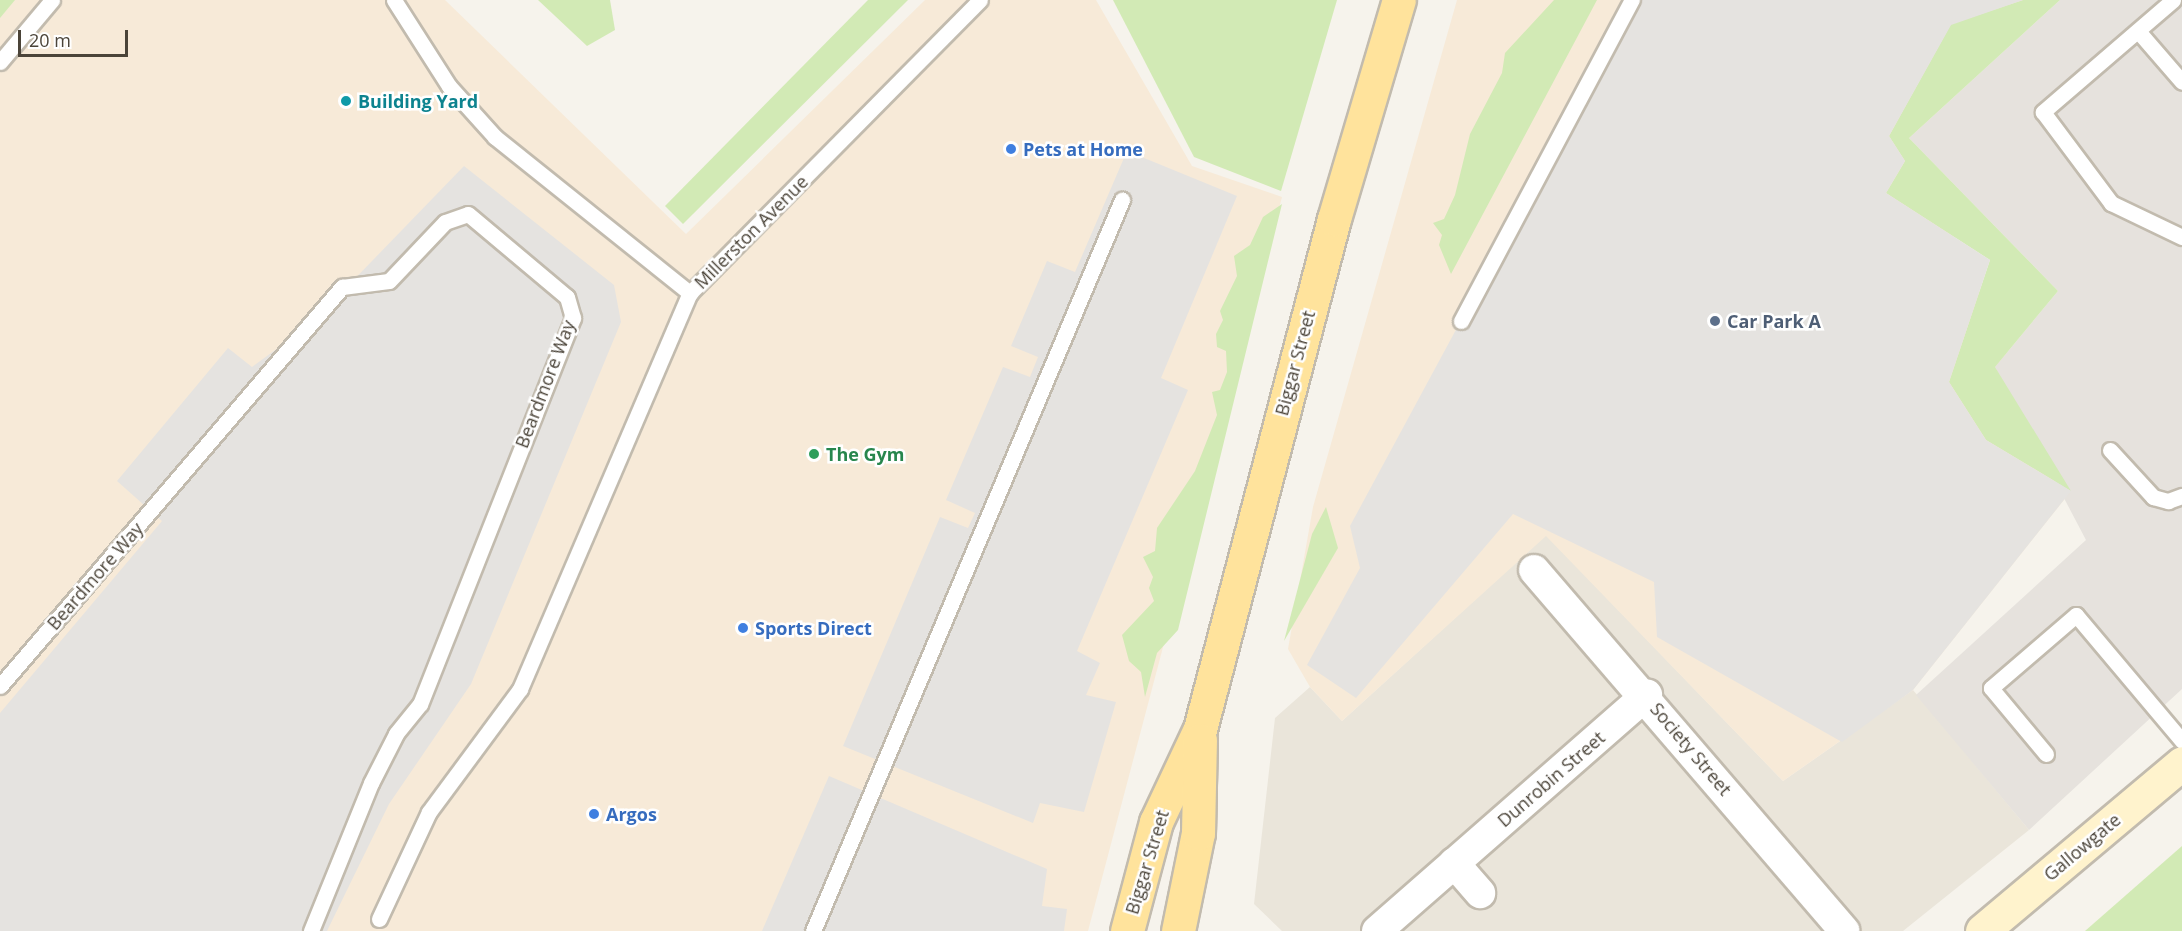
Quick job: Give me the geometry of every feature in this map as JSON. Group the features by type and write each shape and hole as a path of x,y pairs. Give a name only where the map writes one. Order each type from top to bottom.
{"main road":[{"name":"Biggar Street","path":"1127,931 1156,822 1200,729 1334,219 1399,0"},
{"name":"Biggar Street","path":"1178,931 1198,833 1200,729"},
{"path":"1198,833 1202,931"},
{"path":"1145,862 1151,931"}],"street":[{"name":"Society Street","path":"1534,570 1647,695 1844,931"},
{"name":"Dunrobin Street","path":"1377,931 1647,695"},
{"name":"Gallowgate","path":"1982,931 2182,763"},
{"path":"1454,863 1480,893"}],"lane":[{"path":"0,62 52,0"},
{"name":"Millerston Avenue","path":"394,0 449,86 495,137 690,293 980,0"},
{"path":"1461,321 1632,0"},
{"path":"2173,0 2043,112 2111,203 2182,237"},
{"path":"2138,31 2182,82"},
{"path":"813,931 1122,200"},
{"name":"Beardmore Way","path":"0,686 342,287 389,281 445,222 468,214 567,297 573,318 420,704 396,734 370,783 311,931"},
{"path":"379,919 423,822 520,689 690,293"},
{"path":"2110,450 2153,496 2168,501 2182,496"},
{"path":"2046,754 1991,688 2076,615 2182,741"}],"shaded area":[{"path":"0,0 445,0 686,234 925,0 1096,0 1192,166 1282,197 1088,931 0,931"},
{"name":"Car Park A","path":"1457,0 2057,0 1909,138 2071,491 1913,690 1783,781 1546,536 1342,721 1310,687 1288,649 1313,507"},
{"name":"Car Park A","path":"1634,0 2023,0 1951,25 1889,136 1905,161 1886,193 1990,260 1949,382 1986,440 2071,491 1913,690 1842,742 1657,637 1654,582 1513,514 1356,698 1307,665 1360,568 1350,526"},
{"path":"2060,0 2182,0 2182,689 2029,830 1916,695 2086,540 1995,367 2058,291 1909,138"},
{"path":"1127,151 1237,196 1161,378 1188,390 1077,651 1100,663 1086,695 1116,702 1084,812 1040,803 1033,823 843,746 940,517 968,528 975,513 946,500 1003,367 1030,377 1038,357 1011,346 1047,261 1075,272"},
{"path":"464,166 614,285 621,322 471,684 389,804 327,931 0,931 0,713 162,521 117,481 228,348 252,367 312,323"},
{"path":"1546,535 1783,781 1913,690 2029,830 1903,931 1282,931 1254,904 1275,718 1310,687 1342,721"},
{"path":"829,776 1047,869 1042,906 1067,909 1064,931 762,931"}],"green space":[{"path":"0,0 15,0 0,18"},
{"path":"538,0 610,0 615,30 587,46"},
{"path":"868,0 908,0 683,224 665,206"},
{"path":"1113,0 1337,0 1281,191 1194,157"},
{"path":"1554,0 1597,0 1451,274 1439,245 1442,235 1433,223 1444,219 1455,195 1470,134 1502,73 1505,53"},
{"path":"2023,0 2060,0 1909,138 2058,291 1995,367 2071,491 1986,440 1949,382 1990,260 1886,193 1905,161 1889,136 1951,24"},
{"path":"1282,204 1178,630 1157,653 1145,697 1141,672 1129,661 1122,635 1154,601 1149,588 1153,577 1143,557 1155,551 1157,528 1195,471 1217,415 1212,392 1220,390 1227,372 1226,351 1217,347 1216,334 1223,320 1220,311 1237,276 1234,256 1250,245 1263,217"},
{"path":"1326,507 1338,548 1284,641 1312,534"},
{"path":"2182,846 2182,931 2085,931"}],"place":[{"name":"Building Yard","path":"346,101"},
{"name":"Pets at Home","path":"1011,149"},
{"name":"Car Park A","path":"1715,321"},
{"name":"The Gym","path":"814,454"},
{"name":"Sports Direct","path":"743,628"},
{"name":"Argos","path":"594,814"}]}
